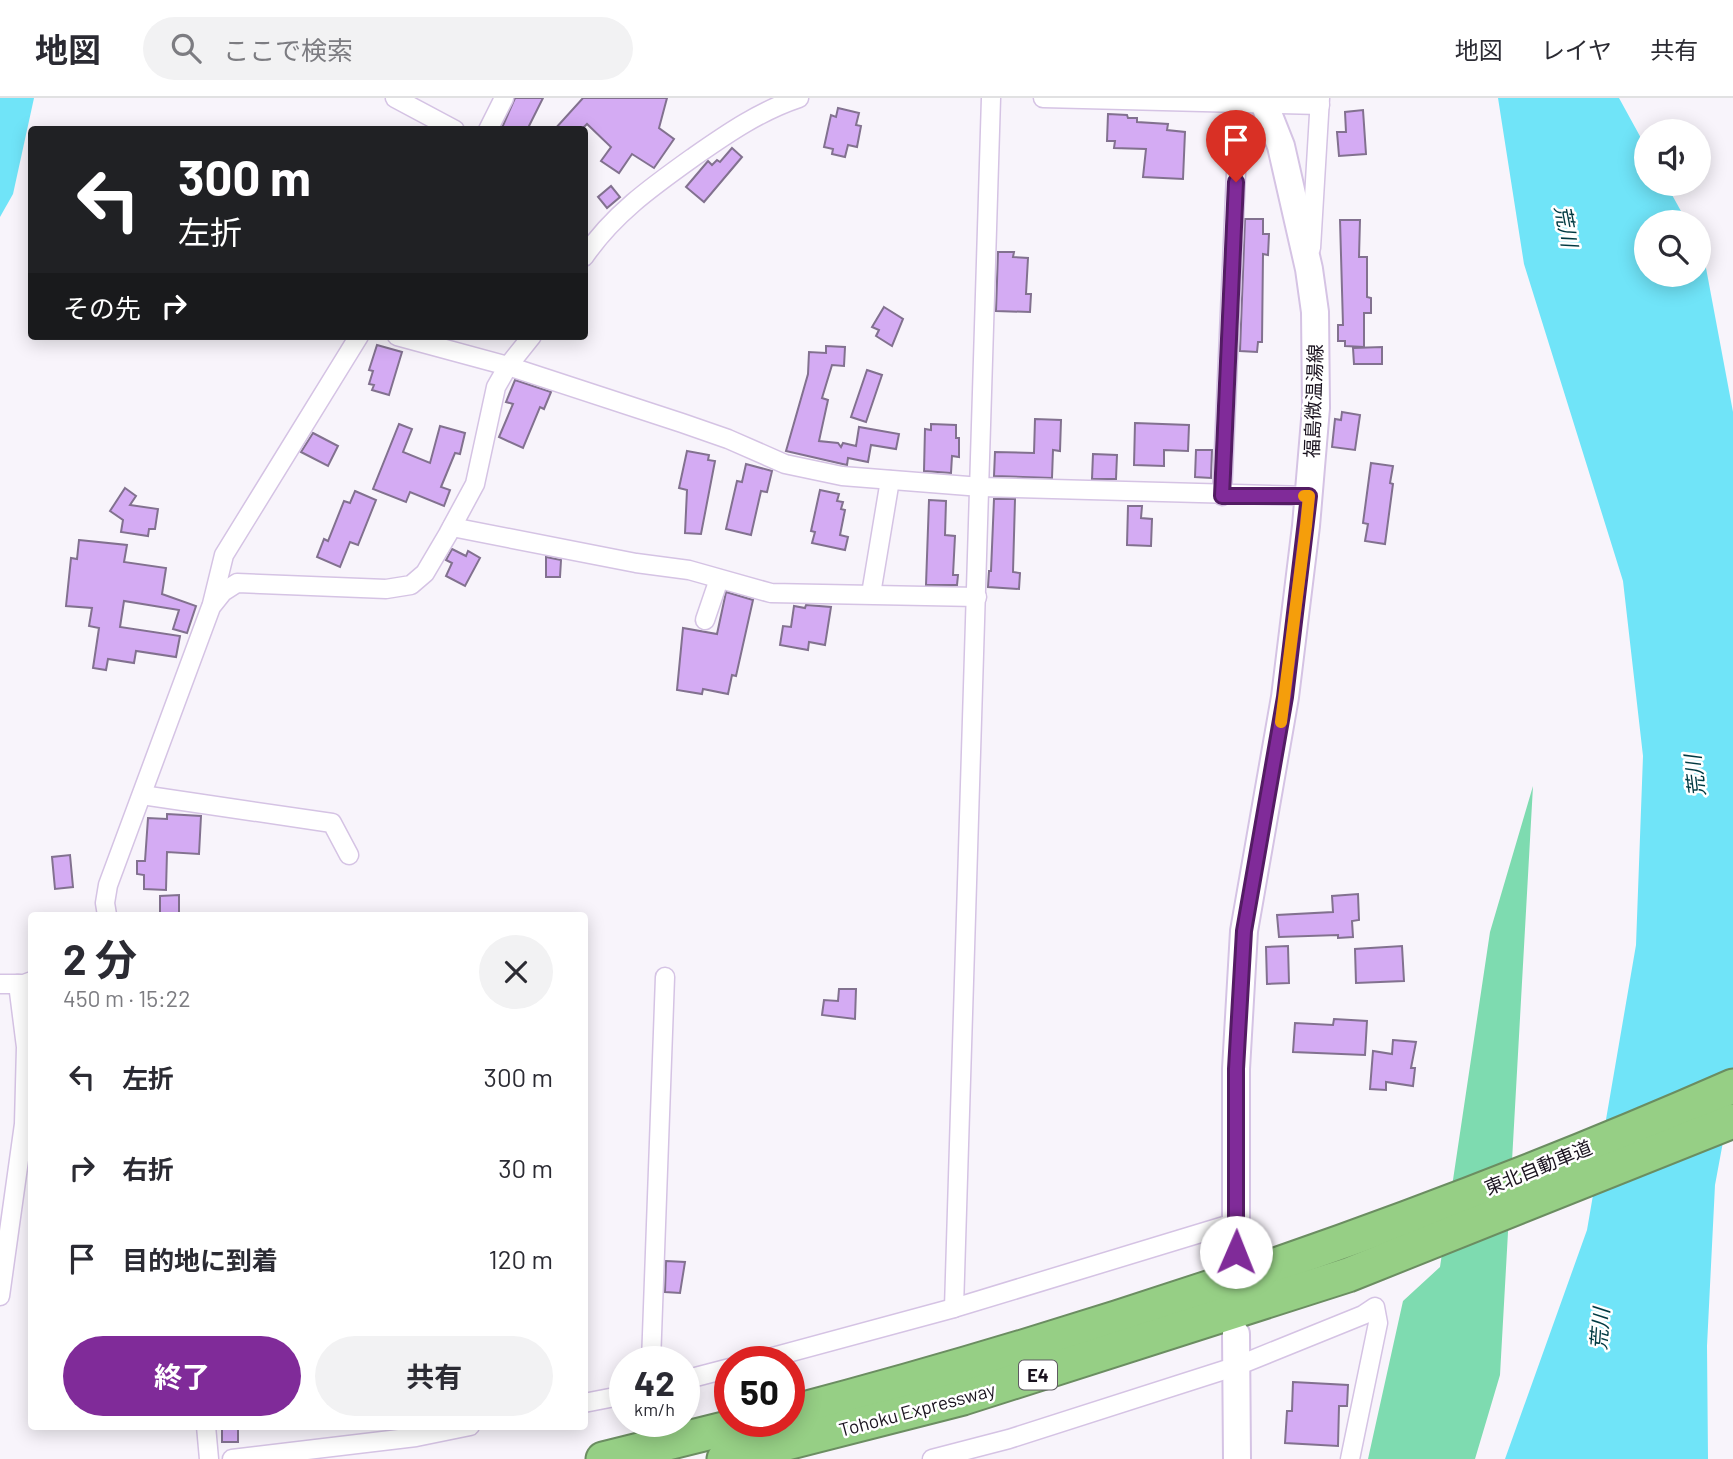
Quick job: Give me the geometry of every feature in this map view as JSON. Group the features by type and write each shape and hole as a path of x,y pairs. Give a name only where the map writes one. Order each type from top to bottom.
{"highway":[{"name":"東北自動車道","path":"1344,1260 1458,1200 1733,1086"},
{"name":"東北自動車道","path":"1344,1260 1733,1121"},
{"name":"Tohoku Expressway","path":"805,1409 953,1369 1124,1317 1344,1260"},
{"name":"Tohoku Expressway","path":"724,1459 963,1398 1344,1260"},
{"path":"603,1459 714,1431"}],"main road":[{"name":"福島微温湯線","path":"1236,1252 1236,1069 1244,931 1285,697 1309,496 1316,408 1315,312 1309,269 1281,146 1255,102"},
{"path":"1236,1334 1237,1459"}],"street":[{"path":"396,98 448,126"},
{"path":"490,126 504,98"},
{"path":"954,1308 991,98"},
{"path":"1043,98 1320,102 1309,269"},
{"path":"588,251 599,235 631,204 733,130 788,100"},
{"path":"1222,496 1255,102"},
{"path":"102,912 108,885 211,607 225,555 357,340"},
{"path":"412,340 508,366 728,439 785,464 842,476 981,487 1222,496 1309,496"},
{"path":"211,607 223,592 237,583 386,589 411,585 425,573 475,484 496,387 508,366 529,340"},
{"path":"871,594 890,480"},
{"path":"452,527 636,563 689,570 771,593 977,597"},
{"path":"705,620 719,579"},
{"path":"142,795 332,824 349,855"},
{"path":"652,1346 665,977"},
{"path":"0,1296 24,1124 26,1047 17,983"},
{"path":"805,1348 954,1308 1237,1222"},
{"path":"932,1459 1009,1439 1237,1366 1363,1315 1375,1307 1378,1323 1350,1459"},
{"path":"588,1402 609,1398"},
{"path":"206,1430 209,1459"},
{"path":"232,1459 416,1437 450,1430"}],"green space":[{"path":"1533,786 1500,1375 1475,1459 1368,1459 1403,1301 1440,1267 1490,932"}],"water":[{"path":"0,98 34,98 13,194 0,217"},
{"name":"荒川","path":"1498,98 1619,98 1634,125 1634,196 1673,196 1680,210 1634,210 1634,287 1710,287 1733,412 1733,1088 1715,1185 1707,1346 1708,1459 1505,1459 1587,1230 1636,945 1643,756 1623,581 1524,264"}],"building":[{"path":"515,98 543,98 529,126 503,126"},
{"path":"583,98 667,98 659,128 674,139 654,168 632,154 619,173 601,161 611,147 587,124 558,126"},
{"path":"838,108 859,113 856,125 861,126 857,147 848,145 845,157 832,154 833,149 824,147 831,115 836,117"},
{"path":"1363,110 1366,154 1339,156 1337,132 1346,132 1345,112"},
{"path":"1108,114 1127,115 1128,118 1137,118 1137,122 1168,124 1167,130 1185,132 1183,179 1143,177 1146,149 1114,148 1115,141 1107,141"},
{"path":"732,148 742,157 704,202 686,187 708,161 712,165 717,160 720,162"},
{"path":"611,186 620,197 607,208 598,197"},
{"path":"1245,219 1263,219 1263,234 1269,234 1268,255 1263,254 1262,342 1258,342 1257,352 1240,351"},
{"path":"1340,220 1360,220 1359,257 1367,257 1367,297 1371,298 1371,313 1364,313 1364,347 1345,346 1345,341 1338,341 1338,325 1343,325"},
{"path":"998,252 1014,252 1013,257 1028,258 1026,294 1031,294 1030,312 996,311"},
{"path":"884,307 903,319 892,346 876,336 879,330 872,327"},
{"path":"377,345 402,352 389,395 372,390 374,385 369,384 373,371 369,370"},
{"path":"826,346 845,347 844,366 832,365 822,398 828,400 819,441 838,443 841,447 843,443 856,446 859,427 899,434 896,449 871,445 868,462 848,458 847,465 786,451 808,374 809,352 826,353"},
{"path":"1382,347 1382,364 1354,364 1353,348"},
{"path":"867,370 882,375 866,422 851,417"},
{"path":"515,380 551,392 544,409 540,407 523,448 499,437 513,404 506,402"},
{"path":"1342,412 1360,415 1355,450 1332,447 1335,419 1341,420"},
{"path":"1035,419 1061,420 1060,451 1053,450 1052,478 994,476 995,452 1034,453"},
{"path":"1135,423 1189,425 1188,451 1164,450 1164,466 1134,465"},
{"path":"399,424 412,429 403,452 430,463 440,426 465,433 460,454 455,453 441,487 450,490 444,506 410,492 406,502 373,489"},
{"path":"931,424 956,425 959,457 952,456 951,473 924,471 925,429 931,430"},
{"path":"313,433 338,446 328,466 301,452"},
{"path":"1196,450 1212,450 1211,478 1195,477"},
{"path":"687,451 709,455 708,460 715,461 701,534 685,533 687,490 679,488"},
{"path":"1093,454 1117,455 1116,479 1092,479"},
{"path":"1371,463 1393,466 1385,544 1365,541 1368,524 1363,523"},
{"path":"746,464 772,471 767,492 761,491 751,535 726,529 737,481 742,482"},
{"path":"125,488 136,496 130,505 158,509 155,529 149,529 148,536 121,532 123,520 110,511"},
{"path":"820,490 839,494 837,501 843,502 841,509 845,510 840,535 848,537 845,550 812,543 815,532 811,531"},
{"path":"355,491 376,500 358,545 350,542 340,567 317,557 324,539 328,541 344,501 350,503"},
{"path":"994,499 1015,499 1013,572 1020,573 1019,589 988,587"},
{"path":"929,500 946,501 945,535 955,536 953,575 958,575 957,585 926,585"},
{"path":"1128,506 1142,506 1141,518 1152,519 1151,546 1127,545"},
{"path":"79,540 127,545 124,562 166,568 162,594 196,606 187,633 173,629 179,610 124,601 120,627 180,636 176,657 136,651 134,663 108,659 106,670 93,668 99,628 89,626 92,608 66,606 71,558 77,559"},
{"path":"452,549 466,556 468,551 480,558 465,586 446,576 452,563 446,560"},
{"path":"546,557 561,560 560,577 546,577"},
{"path":"726,592 753,600 736,676 732,675 728,694 703,689 702,694 677,690 683,628 717,634"},
{"path":"806,605 831,607 825,645 809,642 808,650 780,645 783,626 791,627 794,606 805,608"},
{"path":"167,814 201,816 199,854 167,852 166,890 144,889 144,875 137,874 137,861 145,861 148,818 167,819"},
{"path":"70,855 73,887 55,889 52,857"},
{"path":"1358,894 1359,920 1352,921 1353,937 1279,937 1277,915 1333,912 1332,896"},
{"path":"179,895 179,912 160,912 160,896"},
{"path":"1288,946 1289,983 1267,984 1266,947"},
{"path":"1402,946 1404,981 1356,983 1355,949"},
{"path":"839,989 856,989 855,1019 822,1015 824,1000 838,1001"},
{"path":"1334,1019 1367,1021 1365,1055 1293,1052 1295,1023 1333,1025"},
{"path":"1393,1040 1416,1042 1411,1068 1415,1068 1413,1086 1386,1082 1386,1090 1370,1089 1373,1051 1392,1054"},
{"path":"666,1261 685,1262 680,1293 665,1292"},
{"path":"1293,1382 1348,1385 1347,1406 1339,1406 1338,1446 1285,1443 1287,1411 1292,1411"},
{"path":"222,1430 238,1430 238,1442 222,1442"}],"tunnel":[{"path":"649,1437 649,1452"}],"slow traffic":[{"path":"1281,722 1306,526 1309,496 1304,496"}],"route":[{"path":"1236,182 1222,496 1309,496 1285,697 1244,931 1236,1069 1236,1252"}]}
